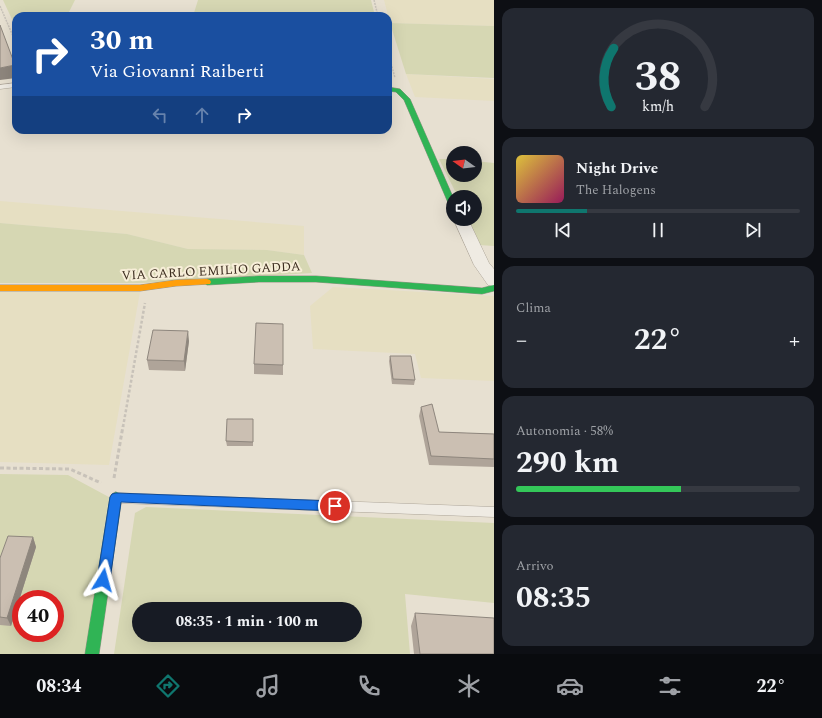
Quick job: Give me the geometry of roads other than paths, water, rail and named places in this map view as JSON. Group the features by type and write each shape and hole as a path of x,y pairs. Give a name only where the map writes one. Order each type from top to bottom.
{"street":[{"path":"392,89 398,90 407,99 446,190"},
{"path":"463,226 482,266 494,281"},
{"name":"VIA CARLO EMILIO GADDA","path":"0,288 148,287 258,279 316,279 482,291 494,288"},
{"path":"92,654 114,492"}],"lane":[{"path":"0,87 12,86"},
{"path":"114,492 494,512"}]}
